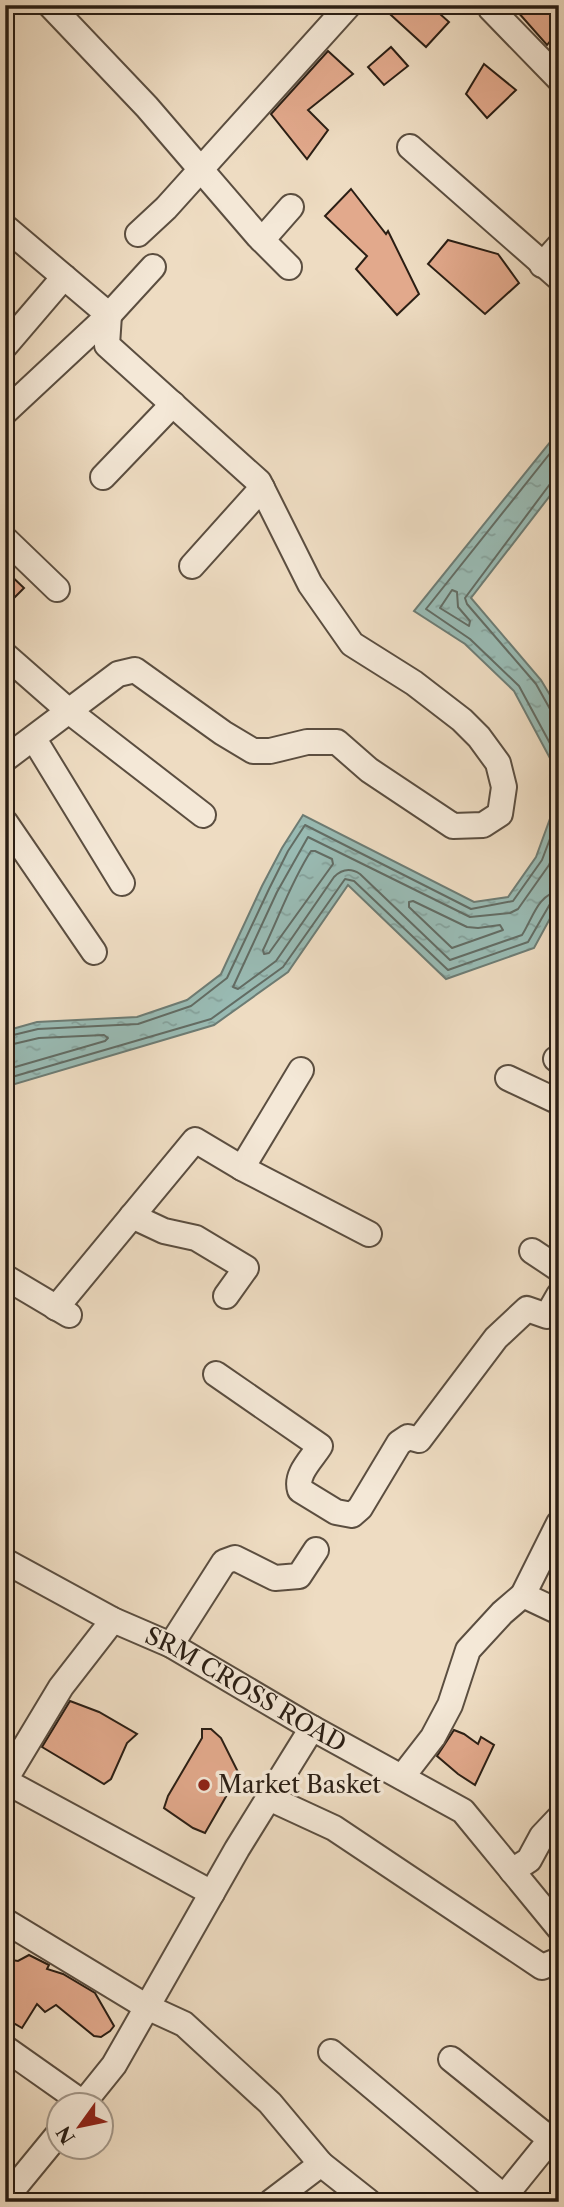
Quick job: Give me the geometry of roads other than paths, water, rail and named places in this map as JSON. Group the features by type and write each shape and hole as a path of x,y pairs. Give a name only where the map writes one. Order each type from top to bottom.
{"street":[{"path":"50,5 147,107 262,240 289,267"},
{"path":"138,234 166,208 349,5"},
{"path":"491,5 491,9 559,79"},
{"path":"411,147 550,272 559,246"},
{"path":"262,240 291,207"},
{"path":"5,227 109,315"},
{"path":"5,412 109,315 153,267"},
{"path":"5,346 64,277"},
{"path":"5,760 118,674 135,670 223,733 253,751 271,751 307,741 337,742 369,770 453,826 483,825 500,814 504,787 498,764 479,737 462,720 414,683 352,644 310,584 260,485 107,345 109,315"},
{"path":"103,477 173,404"},
{"path":"192,566 260,485"},
{"path":"5,539 57,589"},
{"path":"8,663 203,816"},
{"path":"34,739 122,883"},
{"path":"5,822 94,952"},
{"path":"242,1168 301,1070"},
{"path":"508,1078 559,1102"},
{"path":"5,1276 62,1311 132,1216 195,1140 242,1168 369,1234"},
{"path":"132,1216 164,1231 197,1238 246,1268 226,1297"},
{"path":"532,1251 559,1269"},
{"path":"216,1374 320,1446 300,1476 298,1486 300,1490 336,1512 352,1515 360,1508 399,1443 408,1437 419,1440 496,1338 527,1309 547,1316 559,1295"},
{"path":"402,1777 433,1737 450,1705 468,1650 502,1613 523,1595 559,1523"},
{"path":"171,1644 224,1562 235,1559 275,1578 299,1576 316,1550"},
{"name":"SRM CROSS ROAD","path":"5,1561 113,1620 171,1644 312,1728 463,1811 559,1928"},
{"path":"523,1595 559,1612"},
{"path":"113,1620 61,1687 5,1780 212,1893"},
{"path":"92,2092 114,2065 212,1893 312,1728"},
{"path":"269,1798 334,1828 542,1967 559,1960"},
{"path":"512,1871 529,1860 542,1836 559,1818"},
{"path":"5,1921 147,2007 184,2024 270,2103 321,2164 369,2202"},
{"path":"5,2048 66,2092"},
{"path":"331,2052 502,2199 554,2134 451,2059"},
{"path":"7,2193 46,2148"},
{"path":"271,2202 321,2164"}],"water":[{"path":"559,431 559,484 471,598 541,680 559,710 559,775 514,691 465,644 414,611"},
{"path":"559,794 559,902 534,948 446,979 348,885 288,972 214,1025 5,1087 5,1031 37,1022 137,1017 187,1000 221,974 262,886 303,815 474,902 508,897 536,857"}],"place":[{"name":"Market Basket","path":"204,1785"}]}
